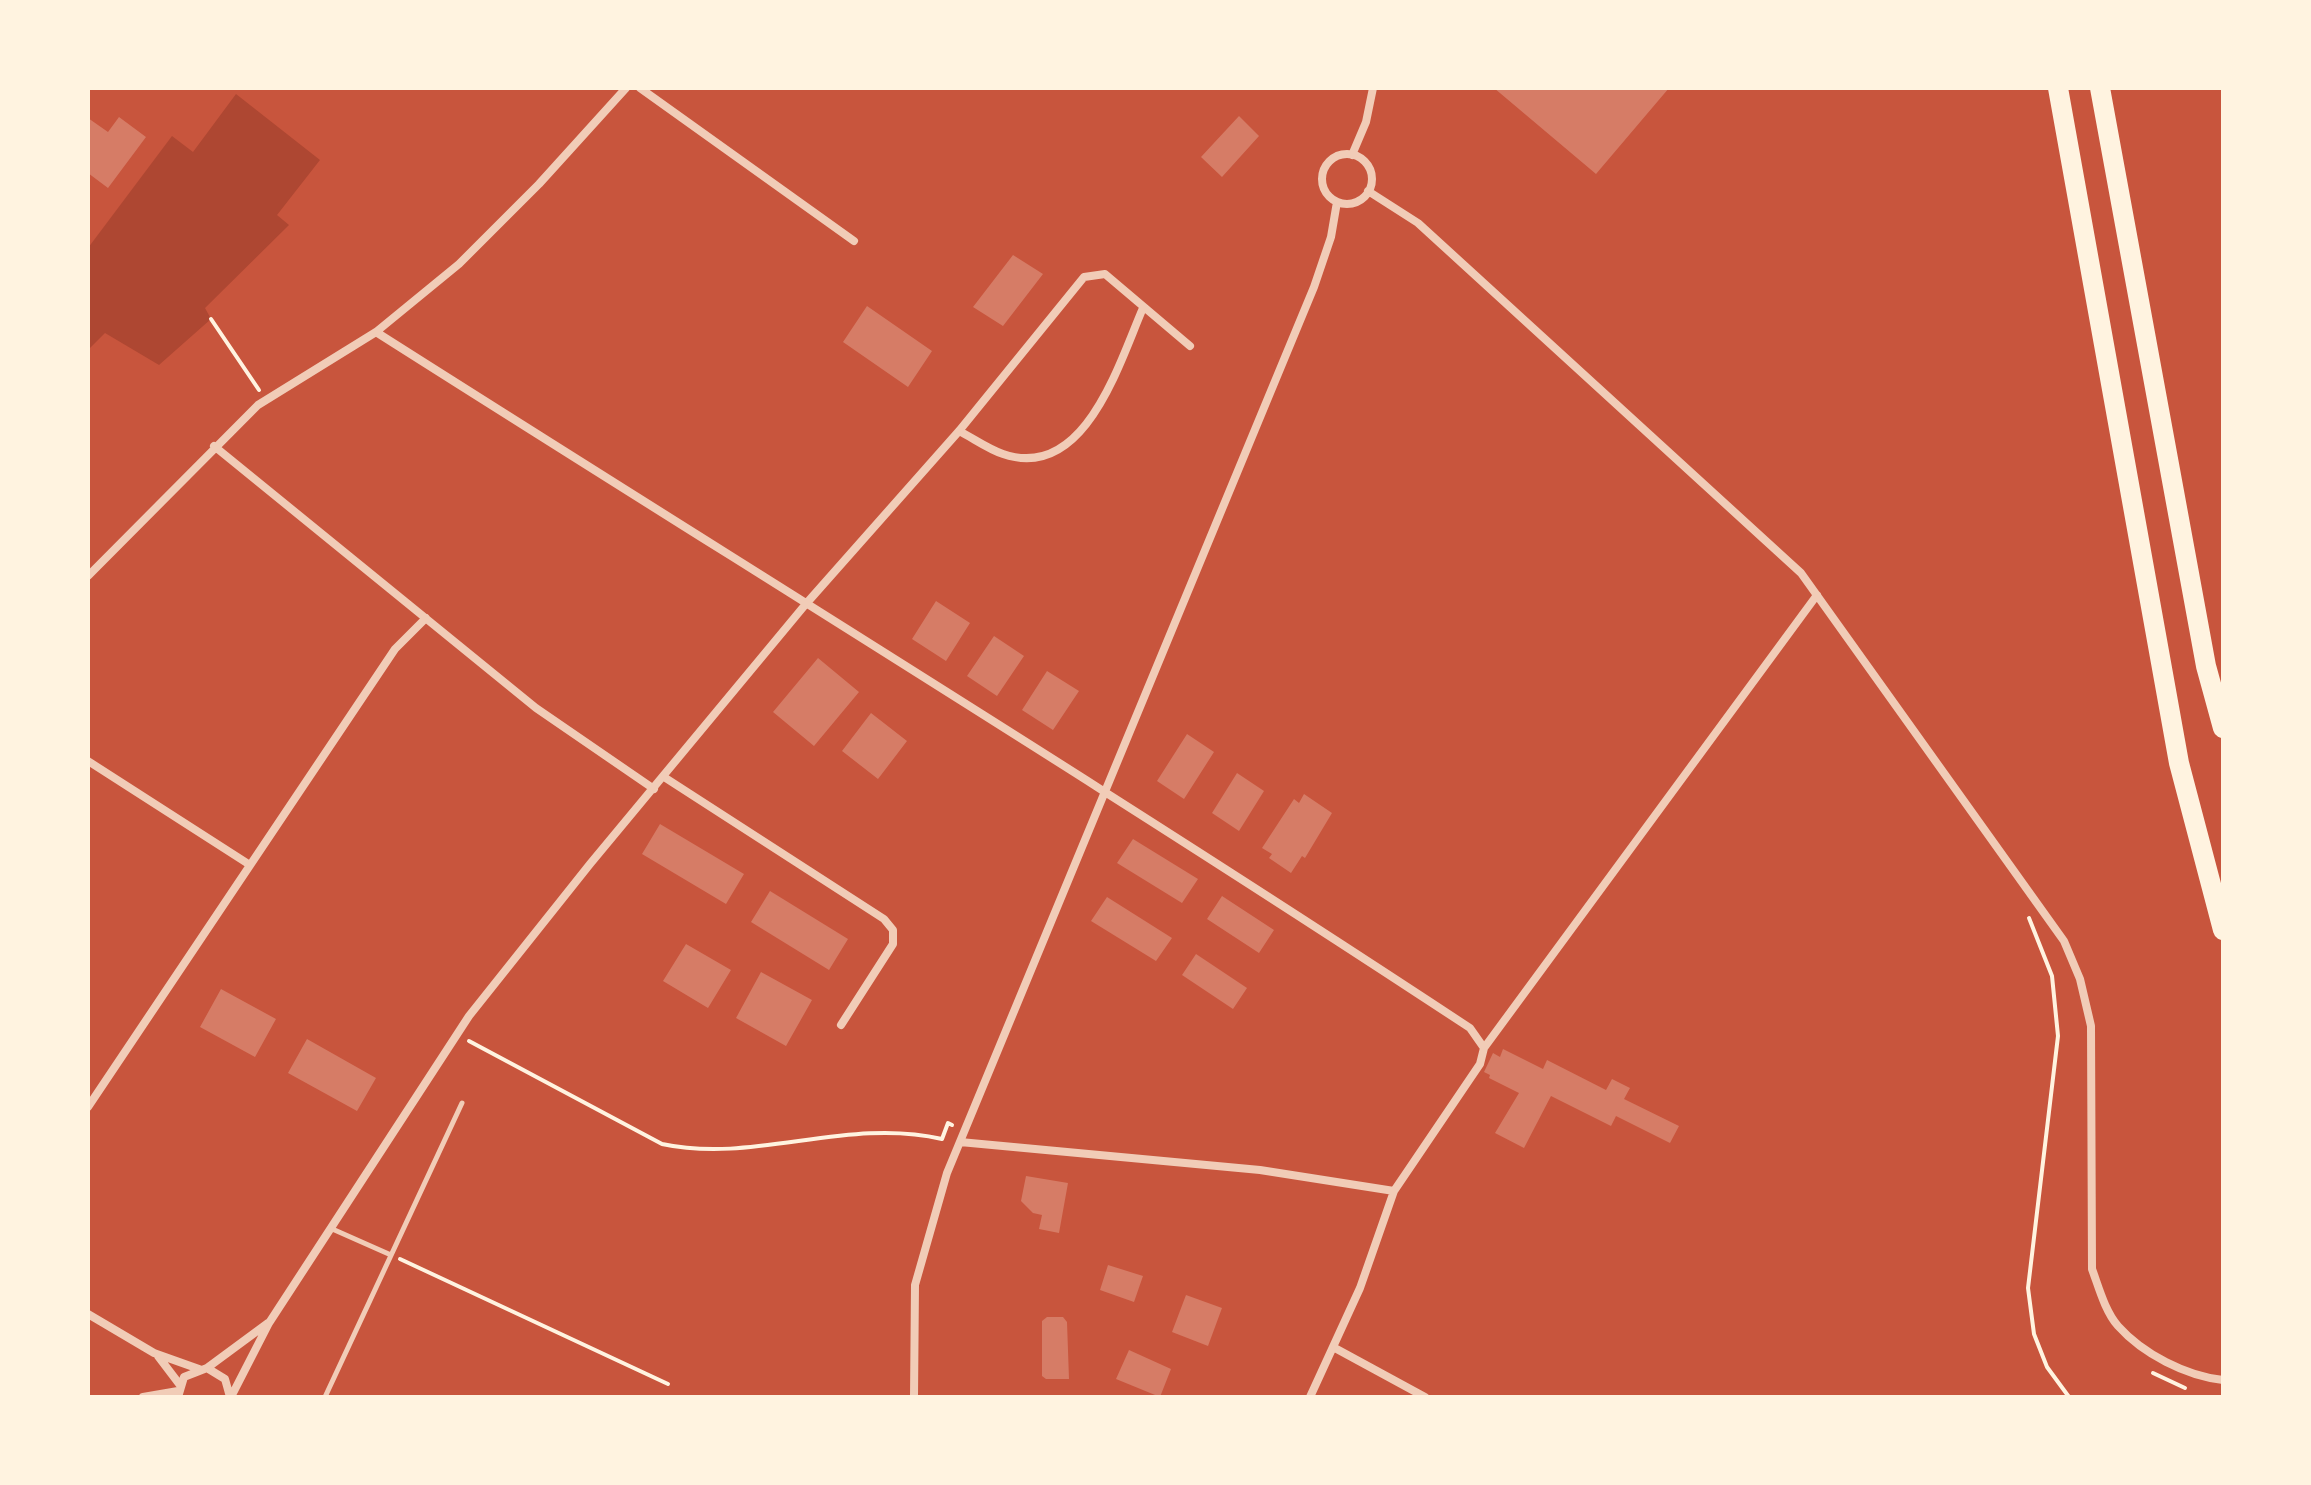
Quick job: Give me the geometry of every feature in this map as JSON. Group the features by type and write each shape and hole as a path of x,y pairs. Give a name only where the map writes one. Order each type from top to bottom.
{"highway":[{"path":"2058,88 2179,763 2223,930"},
{"path":"2100,88 2206,666 2223,728"}],"street":[{"path":"88,576 214,446 265,400 376,332 459,264 539,184 626,88"},
{"path":"640,88 854,241"},
{"path":"1352,155 1366,122 1373,88"},
{"path":"1352,155 1370,169 1368,191 1358,201 1337,202 1326,193 1323,172 1331,160 1352,155"},
{"path":"1368,191 1418,223 1801,573 1817,595 2064,941 2080,979 2091,1026 2092,1269 2103,1298 2117,1325 2144,1349 2177,1367 2223,1380"},
{"path":"914,1397 915,1285 947,1173 1314,287 1331,237 1337,202"},
{"path":"230,1397 269,1323 457,1035 581,875 805,605 959,431 1084,277 1105,274 1190,346"},
{"path":"959,431 1004,455 1041,457 1070,442 1097,414 1143,308"},
{"path":"376,332 805,605 1104,790 1470,1028 1484,1048"},
{"path":"214,446 536,708 654,789"},
{"path":"1310,1397 1360,1288 1394,1191 1480,1064 1484,1048 1817,595"},
{"path":"88,1107 395,649 426,618"},
{"path":"88,761 250,865"},
{"path":"664,777 884,919 893,930 893,944 841,1025"},
{"path":"960,1142 1260,1170 1394,1191"},
{"path":"88,1314 154,1353 225,1379 230,1397"},
{"path":"179,1391 184,1377 203,1369 269,1323"},
{"path":"1333,1347 1425,1397"},
{"path":"154,1353 171,1369 179,1391"},
{"path":"143,1397 179,1391"}],"lane":[{"path":"325,1397 462,1103"},
{"path":"329,1228 391,1255"}],"path":[{"path":"211,319 265,400"},
{"path":"2029,892 2029,924 2052,976 2058,1036 2028,1288 2034,1334 2047,1367 2069,1397"},
{"path":"457,1035 662,1144 694,1151 849,1132 909,1132 942,1139 948,1123 965,1130"},
{"path":"391,1255 668,1384"}],"shaded area":[{"path":"236,94 320,160 277,215 289,225 205,308 211,319 159,365 105,333 88,350 88,248 172,136 193,152"}],"building":[{"path":"1494,88 1669,88 1596,174"},
{"path":"1239,116 1259,136 1222,177 1201,157"},
{"path":"119,117 146,137 108,188 88,173 88,118 108,132"},
{"path":"1013,255 1043,274 1003,326 973,307"},
{"path":"867,306 932,351 908,387 843,342"},
{"path":"936,601 970,623 946,661 912,639"},
{"path":"994,636 1024,656 997,696 967,676"},
{"path":"818,658 859,692 814,746 773,712"},
{"path":"1047,671 1079,691 1053,730 1022,710"},
{"path":"871,713 907,741 878,779 842,751"},
{"path":"1187,734 1214,752 1184,799 1157,781"},
{"path":"1237,773 1264,791 1239,831 1212,813"},
{"path":"1304,794 1332,813 1305,858 1302,856 1291,873 1269,858 1272,854 1262,848 1294,799 1299,803"},
{"path":"660,824 744,874 726,904 642,854"},
{"path":"1133,839 1198,879 1182,903 1117,863"},
{"path":"770,891 848,939 829,970 751,922"},
{"path":"1222,896 1274,930 1259,953 1207,919"},
{"path":"1107,897 1172,938 1156,961 1091,921"},
{"path":"686,944 731,970 708,1008 663,981"},
{"path":"1196,954 1247,988 1233,1009 1182,975"},
{"path":"761,972 812,1000 786,1046 736,1018"},
{"path":"221,989 276,1019 255,1057 200,1027"},
{"path":"307,1039 376,1078 357,1111 288,1073"},
{"path":"1503,1049 1543,1069 1547,1060 1606,1090 1612,1079 1630,1088 1624,1099 1679,1126 1670,1143 1616,1116 1611,1126 1551,1096 1524,1148 1495,1133 1519,1093 1489,1078 1490,1075 1484,1072 1493,1053 1500,1057"},
{"path":"1026,1176 1068,1183 1059,1233 1039,1229 1042,1215 1033,1213 1021,1201"},
{"path":"1108,1265 1143,1276 1134,1302 1100,1290"},
{"path":"1186,1295 1222,1308 1208,1346 1172,1332"},
{"path":"1047,1317 1063,1317 1067,1322 1069,1379 1046,1379 1042,1376 1042,1321"},
{"path":"1129,1350 1171,1369 1160,1397 1116,1379"}]}
